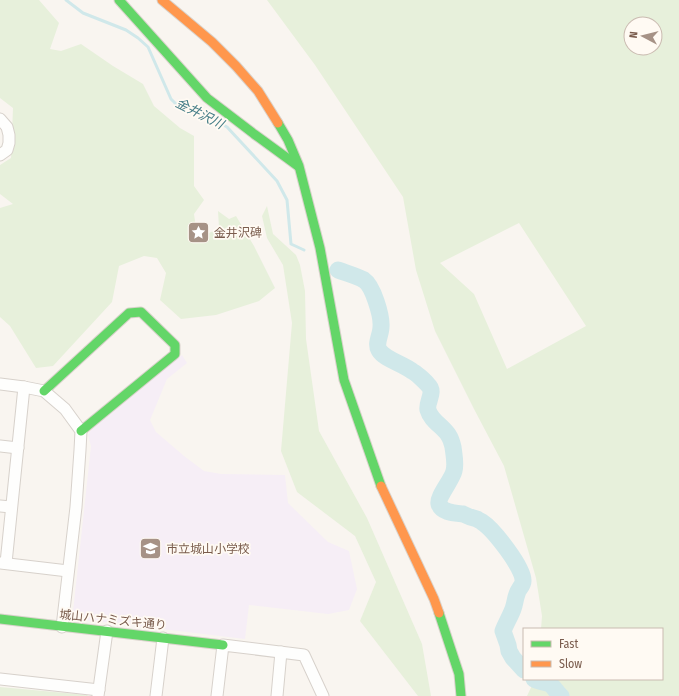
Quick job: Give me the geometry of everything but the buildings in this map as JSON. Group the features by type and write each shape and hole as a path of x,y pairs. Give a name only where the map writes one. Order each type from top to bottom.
{"street":[{"path":"119,0 208,98 254,134 299,166"},
{"path":"162,0 212,42 236,66 258,91 288,140 299,166 320,248 344,380 380,484 434,599 459,674 461,696"},
{"path":"0,119 7,127 9,134 9,144 7,150 0,155"},
{"path":"44,391 129,313 141,312 174,345 175,354 81,431"},
{"path":"0,384 44,391 65,409 81,431 76,506 62,627"},
{"path":"24,387 18,448 6,506 3,563 68,571"},
{"path":"0,446 18,448"},
{"name":"城山ハナミズキ通り","path":"0,619 224,644"},
{"path":"0,679 99,693 107,631"},
{"path":"156,696 163,638"},
{"path":"217,696 224,644 304,656 323,696"},
{"path":"277,696 281,652"}],"shaded area":[{"path":"182,355 187,363 167,379 150,420 156,432 204,471 221,474 285,475 288,503 328,542 349,551 357,589 349,610 328,614 249,605 245,639 78,619 73,612 91,446 88,435 91,430"}],"green space":[{"path":"0,0 39,0 59,23 50,49 61,51 81,44 143,84 154,106 180,128 194,136 194,186 204,200 194,214 196,228 209,233 219,228 218,211 229,219 236,216 254,246 275,288 259,301 216,315 181,319 160,300 166,273 157,258 144,256 119,266 112,302 53,366 36,368 10,326 0,317 0,208 13,204 0,194 0,165 11,158 13,108 0,98"},
{"path":"267,0 679,0 679,696 527,696 535,680 663,680 663,628 541,628 542,616 536,578 504,466 435,331 416,270 403,197 315,65","holes":["519,223 586,326 507,369 474,294 440,263"]},
{"path":"267,206 273,234 296,255 300,265 305,291 306,339 319,431 367,518 422,644 431,696 418,696 360,621 376,582 355,536 297,492 281,451 292,323 283,265 267,238 262,216"},
{"path":"0,687 87,695 88,696 0,696"}],"waterway":[{"name":"金井沢川","path":"66,0 83,13 126,30 138,38 148,47 171,99 176,104 201,112 227,127 277,181 287,200 291,244 304,250"},
{"name":"金井沢川","path":"338,270 364,280 371,288 381,322 378,342 378,347 381,353 389,359 414,372 423,379 430,388 431,394 428,410 435,421 450,437 455,459 453,475 440,497 439,504 446,511 463,514 482,522 500,540 519,567 523,583 503,631 509,651 523,669"},
{"name":"金井沢川","path":"536,680 550,684 561,696"}],"traffic: fast":[{"path":"119,0 207,98 298,166"},
{"path":"278,123 288,140 299,166 320,248 344,380 381,486"},
{"path":"44,391 129,313 141,312 175,345 175,354 81,431"},
{"path":"439,613 459,674 461,696"},
{"path":"0,619 223,645"}],"traffic: slow":[{"path":"162,0 212,42 236,66 258,91 278,123"},
{"path":"381,486 434,599 439,613"}],"place":[{"name":"金井沢碑","path":"199,233"},
{"name":"市立城山小学校","path":"151,549"}]}
